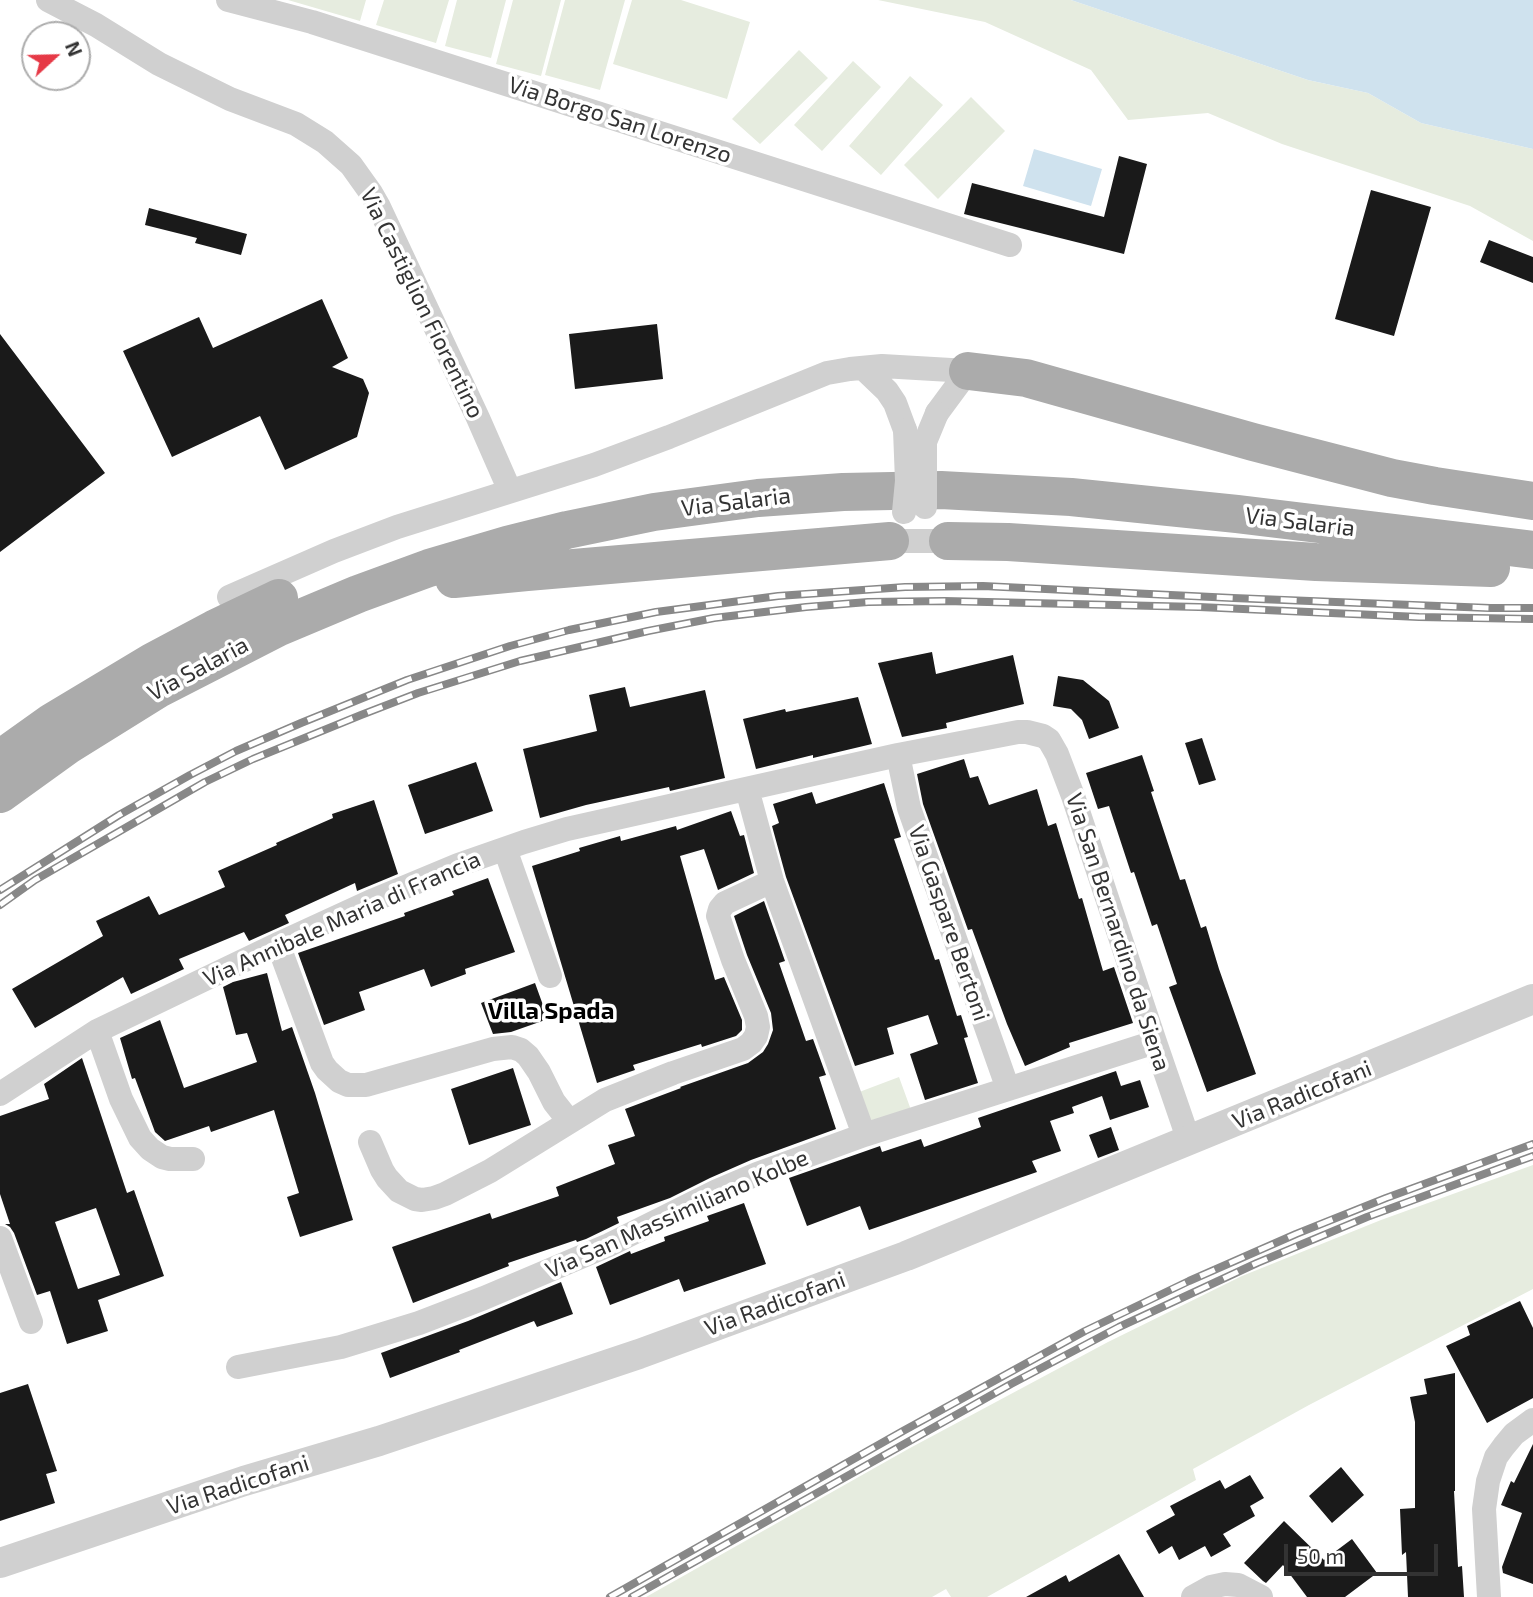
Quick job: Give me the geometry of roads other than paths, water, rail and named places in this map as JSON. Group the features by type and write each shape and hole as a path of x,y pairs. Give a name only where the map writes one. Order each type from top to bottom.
{"main road":[{"path":"968,371 1026,378 1392,478 1533,501"},
{"name":"Via Salaria","path":"0,759 52,722 152,662 268,603 385,555 442,536 523,514 650,486 724,475 837,466 980,465 1087,474 1533,524"},
{"name":"Via Salaria","path":"0,794 87,732 175,680 277,628 429,568 507,545 654,512 758,498 843,492 941,490 1071,497 1533,550"},
{"path":"358,594 906,520"},
{"path":"948,541 1008,542 1316,562 1533,569"},
{"path":"52,722 110,667 148,638 188,615 229,597"}],"street":[{"name":"Via Castiglion Fiorentino","path":"48,0 85,18 159,64 230,99 296,124 325,142 351,165 379,208 510,491"},
{"name":"Via Borgo San Lorenzo","path":"228,0 312,22 1010,245"},
{"path":"229,597 397,527 594,465 827,373 882,366 968,371"},
{"path":"863,368 887,391 905,430 906,520"},
{"path":"906,520 925,438 944,401 968,371"},
{"path":"906,520 933,524 948,541"},
{"path":"906,520 948,541"},
{"name":"Via Annibale Maria di Francia","path":"0,1094 97,1031 374,900 505,849 567,829 898,755 1018,732 1035,733"},
{"name":"Via San Bernardino da Siena","path":"1035,733 1049,740 1061,764 1189,1141"},
{"name":"Via Gaspare Bertoni","path":"898,755 909,808 1008,1089"},
{"path":"747,789 772,881 864,1135"},
{"path":"505,849 550,976"},
{"path":"370,1142 378,1162 393,1185 405,1195 422,1200 445,1194 490,1171 569,1121 613,1097 743,1049 756,1036 756,1016 718,916 725,903 772,881"},
{"path":"278,944 322,1063 339,1081 348,1085 366,1085 493,1049 512,1047 528,1056 554,1102 569,1121"},
{"name":"Via Radicofani","path":"0,1563 650,1350 906,1256 1533,999"},
{"path":"97,1031 121,1099 140,1138 162,1157 193,1159"},
{"name":"Via San Massimiliano Kolbe","path":"238,1367 341,1347 419,1323 609,1245 737,1182 864,1135 1154,1042"},
{"path":"0,1238 31,1322"},
{"path":"1489,1597 1485,1492 1500,1452 1514,1434 1533,1420"},
{"path":"1193,1597 1211,1587 1225,1584 1238,1585 1261,1597"}],"water":[{"path":"1071,0 1533,0 1533,149 1421,123 1368,93 1308,80"},
{"path":"1034,149 1102,169 1091,206 1023,186"}],"railway":[{"path":"0,890 119,815 190,775 236,751 301,723 407,680 510,646 569,630 656,612 778,596 905,587 983,586 1533,608"},
{"path":"0,905 35,880 205,782 253,759 361,715 418,693 520,661 714,618 868,602 945,601 1533,619"},
{"path":"610,1597 1085,1331 1296,1234 1533,1144"},
{"path":"632,1597 1011,1384 1119,1327 1257,1263 1367,1217 1533,1156"}],"district":[{"name":"Villa Spada","path":"551,1011"}]}
